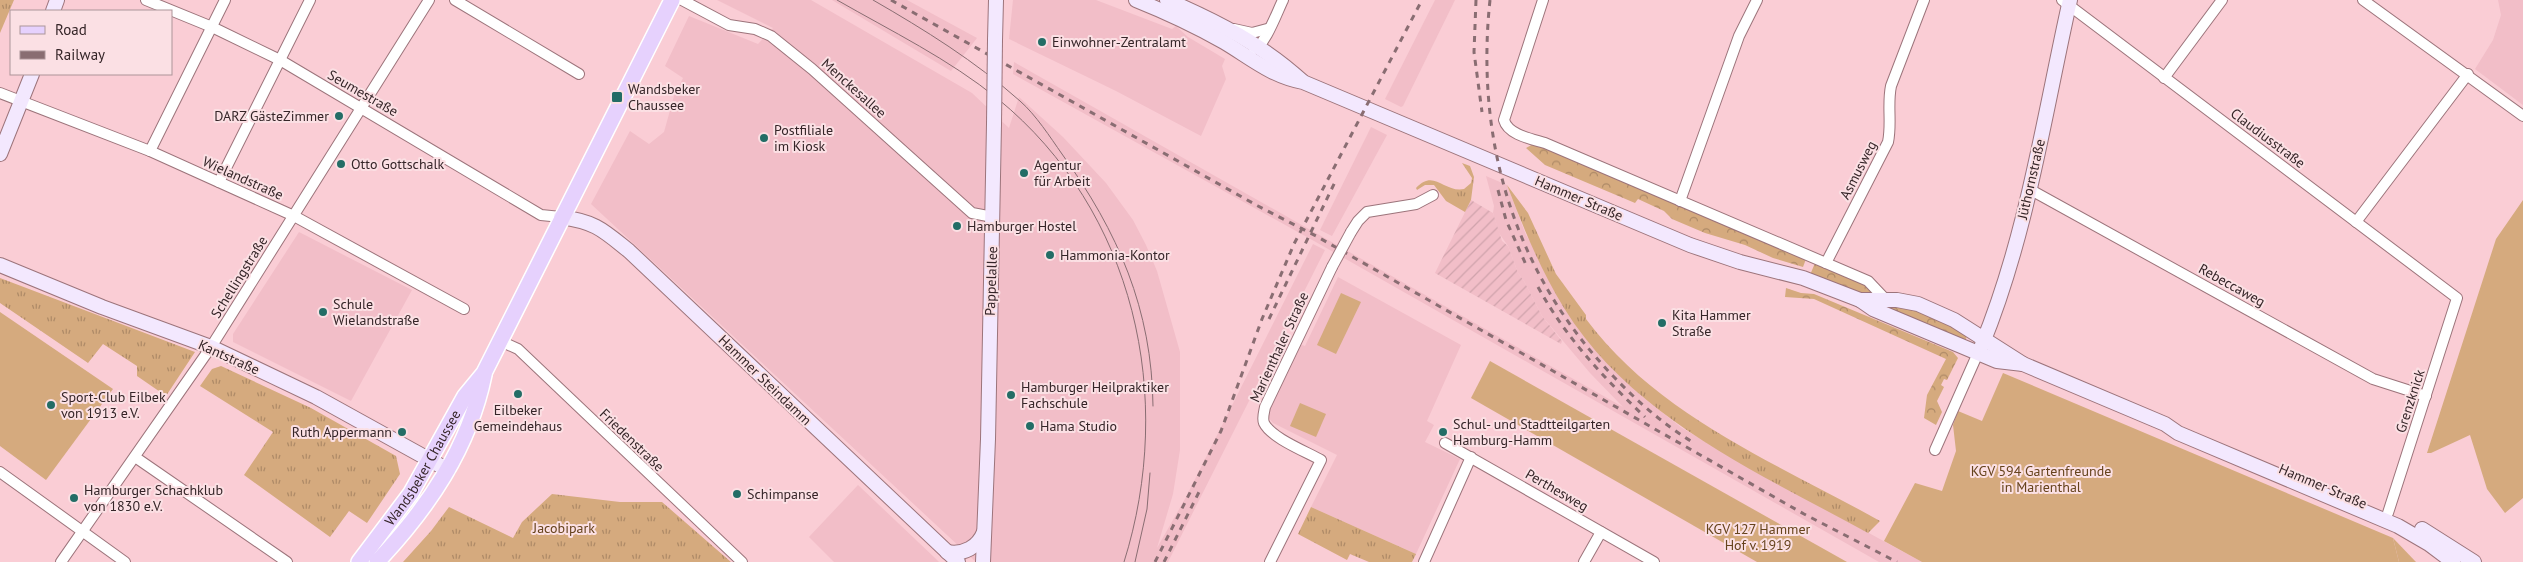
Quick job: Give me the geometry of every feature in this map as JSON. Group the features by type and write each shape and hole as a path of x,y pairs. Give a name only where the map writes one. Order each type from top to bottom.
{"main road":[{"name":"Wandsbeker Chaussee","path":"359,562 402,506 431,460 465,396 484,373 672,0"},
{"name":"Pappelallee","path":"983,562 993,217 996,0"},
{"name":"Hammer Straße","path":"1136,0 1190,24 1272,73 1303,82 1690,244 1740,262 1802,278 1860,300 1873,309 1978,353 2006,363 2023,364"},
{"name":"Hammer Straße","path":"1167,0 1230,28 1288,68 1303,82"},
{"name":"Jüthornstraße","path":"1978,353 1996,310 2014,255 2067,2"},
{"path":"0,154 32,75"},
{"name":"Hammer Steindamm","path":"561,218 588,222 598,226 629,251 958,562"},
{"name":"Kantstraße","path":"0,265 102,308 211,347 316,397 448,470"},
{"name":"Hammer Straße","path":"1860,300 1907,300 1918,304 1954,320 2023,364 2165,424 2178,433 2398,526 2447,559"},
{"name":"Wandsbeker Chaussee","path":"377,562 423,510 448,470 478,402 484,373"},
{"name":"Hammer Straße","path":"2165,424 2182,426 2388,513 2421,528 2474,562"},
{"path":"947,552 957,553 972,548 980,541 984,532"}],"street":[{"name":"Seumestraße","path":"146,0 170,10"},
{"path":"150,151 225,0"},
{"path":"219,182 310,0"},
{"name":"Schellingstraße","path":"61,562 211,347 363,108 429,0"},
{"path":"455,0 579,74"},
{"name":"Menckesallee","path":"682,0 729,25 755,29 771,36 812,69 972,213 993,217"},
{"path":"1233,49 1258,48 1264,41 1267,29 1283,0"},
{"path":"1543,0 1504,124 1518,134 1545,143 1868,281 1886,300"},
{"path":"1680,200 1738,36 1756,0"},
{"name":"Asmusweg","path":"1826,263 1888,142 1890,132 1888,99 1891,86 1924,0"},
{"path":"2164,78 2222,0"},
{"path":"2363,0 2468,74 2523,116"},
{"name":"Claudiusstraße","path":"2067,2 2164,78 2457,298"},
{"name":"Seumestraße","path":"172,11 212,27 280,60 541,215 561,218"},
{"name":"Hammer Straße","path":"1230,28 1252,32 1267,29"},
{"path":"2356,222 2468,74"},
{"name":"Wielandstraße","path":"0,93 150,151 294,216 464,309"},
{"name":"Rebeccaweg","path":"2029,189 2373,379 2426,396"},
{"name":"Marienthaler Straße","path":"1270,562 1321,460 1277,436 1264,423 1265,407 1332,267 1351,232 1367,212 1416,204 1433,195"},
{"name":"Grenzknick","path":"2388,513 2457,298"},
{"name":"Friedenstraße","path":"500,341 518,350 742,562"},
{"path":"1935,450 1978,353"},
{"name":"Perthesweg","path":"1445,443 1654,562"},
{"path":"135,457 287,562"},
{"path":"1424,562 1471,457"},
{"path":"0,472 125,562"},
{"path":"1584,562 1601,532"}],"shaded area":[{"path":"717,0 811,0 972,93 1009,128 1019,97 1063,137 1106,183 1133,220 1146,245 1157,271 1180,352 1180,450 1173,494 1157,548 1186,497 1313,244 1325,250 1168,562 976,562 591,204 630,131 649,144 664,132 674,96 683,78 665,66 689,16 758,44 773,28"},
{"path":"832,0 907,0 977,38 951,71"},
{"path":"1013,0 1096,0 1172,29 1176,26 1188,37 1225,59 1222,66 1226,79 1201,136 1116,91 1009,39"},
{"path":"1435,0 1455,0 1401,107 1385,99"},
{"path":"2498,0 2523,0 2523,105 2475,69 2493,40 2501,15"},
{"path":"1014,62 1623,407 1590,373 1542,316 1518,273 1508,246 1499,233 1486,176 1507,185 1526,235 1611,367 1644,398 1682,428 1757,472 1922,562 1879,562 1314,241 1013,74"},
{"path":"1371,127 1387,135 1332,236 1320,230"},
{"path":"1471,200 1493,213 1502,241 1508,246 1518,273 1542,316 1562,341 1561,344 1435,273"},
{"name":"Schule Wielandstraße","path":"299,232 412,290 351,401 233,342 233,334"},
{"path":"1338,277 1461,345 1427,421 1434,425 1425,442 1460,459 1416,554 1311,507 1337,455 1273,423 1267,416 1299,344 1305,346"},
{"path":"858,485 939,562 834,562 809,537"}],"green space":[{"path":"0,0 14,0 0,33"},
{"path":"1535,143 1806,259 1803,267 1773,258 1745,245 1705,233 1672,219 1664,211 1638,199 1635,203 1545,165 1526,148"},
{"path":"1462,163 1470,166 1474,177 1471,200 1465,212 1446,201 1434,185 1425,185 1417,190 1416,188 1422,182 1428,180 1451,188 1464,189 1471,183 1472,178"},
{"path":"1507,185 1528,213 1556,274 1586,315 1586,319 1615,353 1648,384 1684,411 1722,435 1880,521 1868,533 1784,488 1701,439 1661,412 1625,381 1592,347 1564,308 1532,248"},
{"path":"2523,200 2523,498 2505,513 2487,489 2470,435 2431,453 2427,453 2496,239"},
{"path":"1815,263 1867,286 1876,296 1864,295 1810,275"},
{"path":"0,278 195,352 166,396 137,376 137,366 103,344 88,363 0,303"},
{"path":"1786,288 1801,293 1814,294 1953,352 1958,358 1947,380 1944,379 1941,385 1944,387 1937,401 1942,412 1936,425 1924,418 1927,395 1946,359 1814,299 1785,297"},
{"path":"1341,293 1361,302 1336,354 1317,345"},
{"path":"1875,304 1906,304 1968,334 1965,341"},
{"name":"Sport-Club Eilbek von 1913 e.V.","path":"0,312 113,389 46,480 0,446"},
{"name":"KGV 127 Hammer Hof v. 1919","path":"1490,361 1847,562 1757,562 1471,398"},
{"path":"221,366 311,408 396,456 400,474 367,523 349,511 330,537 244,475 273,432 200,386 212,369"},
{"name":"KGV 594 Gartenfreunde in Marienthal","path":"2003,373 2393,538 2399,562 1922,562 1884,541 1915,483 1942,491 1956,451 1953,425 1958,411 1982,421"},
{"path":"1300,403 1326,414 1316,437 1290,426"},
{"name":"Jacobipark","path":"552,494 620,502 662,502 731,562 403,562 431,531 449,507 513,538 522,522"},
{"path":"1311,507 1416,554 1412,562 1369,562 1350,554 1347,560 1298,534"},
{"path":"2393,538 2416,562 2399,562"}],"tram line":[{"path":"837,0 940,58 998,99 1045,144 1083,195 1112,251 1132,311 1143,373 1146,436 1139,499 1124,562"},
{"path":"873,0 949,47 1003,86 1032,113 1062,154 1100,213 1128,273 1139,304 1146,337 1151,371 1153,406"},
{"path":"1135,562 1147,509 1150,473"}],"railway":[{"path":"891,0 1258,206 1316,236 1804,514 1897,562"},
{"path":"1155,562 1221,431 1262,319 1294,244 1422,0"},
{"path":"1476,0 1474,52 1482,112"},
{"path":"1490,0 1487,52 1489,103 1496,153 1509,202 1527,249 1550,293 1579,336 1613,376 1651,412 1694,443"},
{"path":"1269,319 1335,182"},
{"path":"1498,190 1506,220 1527,267"},
{"path":"1538,287 1549,306 1586,356 1645,417"},
{"path":"1164,562 1201,488"}],"place":[{"name":"Einwohner-Zentralamt","path":"1042,42"},
{"name":"Wandsbeker Chaussee","path":"617,97"},
{"name":"DARZ GästeZimmer","path":"339,116"},
{"name":"Postfiliale im Kiosk","path":"764,138"},
{"name":"Otto Gottschalk","path":"341,164"},
{"name":"Agentur für Arbeit","path":"1024,173"},
{"name":"Hamburger Hostel","path":"957,226"},
{"name":"Hammonia-Kontor","path":"1050,255"},
{"name":"Schule Wielandstraße","path":"323,312"},
{"name":"Kita Hammer Straße","path":"1662,323"},
{"name":"Eilbeker Gemeindehaus","path":"518,394"},
{"name":"Hamburger Heilpraktiker Fachschule","path":"1011,395"},
{"name":"Sport-Club Eilbek von 1913 e.V.","path":"51,405"},
{"name":"Hama Studio","path":"1030,426"},
{"name":"Ruth Appermann","path":"402,432"},
{"name":"Schul- und Stadtteilgarten Hamburg-Hamm","path":"1443,432"},
{"name":"Schimpanse","path":"737,494"},
{"name":"Hamburger Schachklub von 1830 e.V.","path":"74,498"}]}
